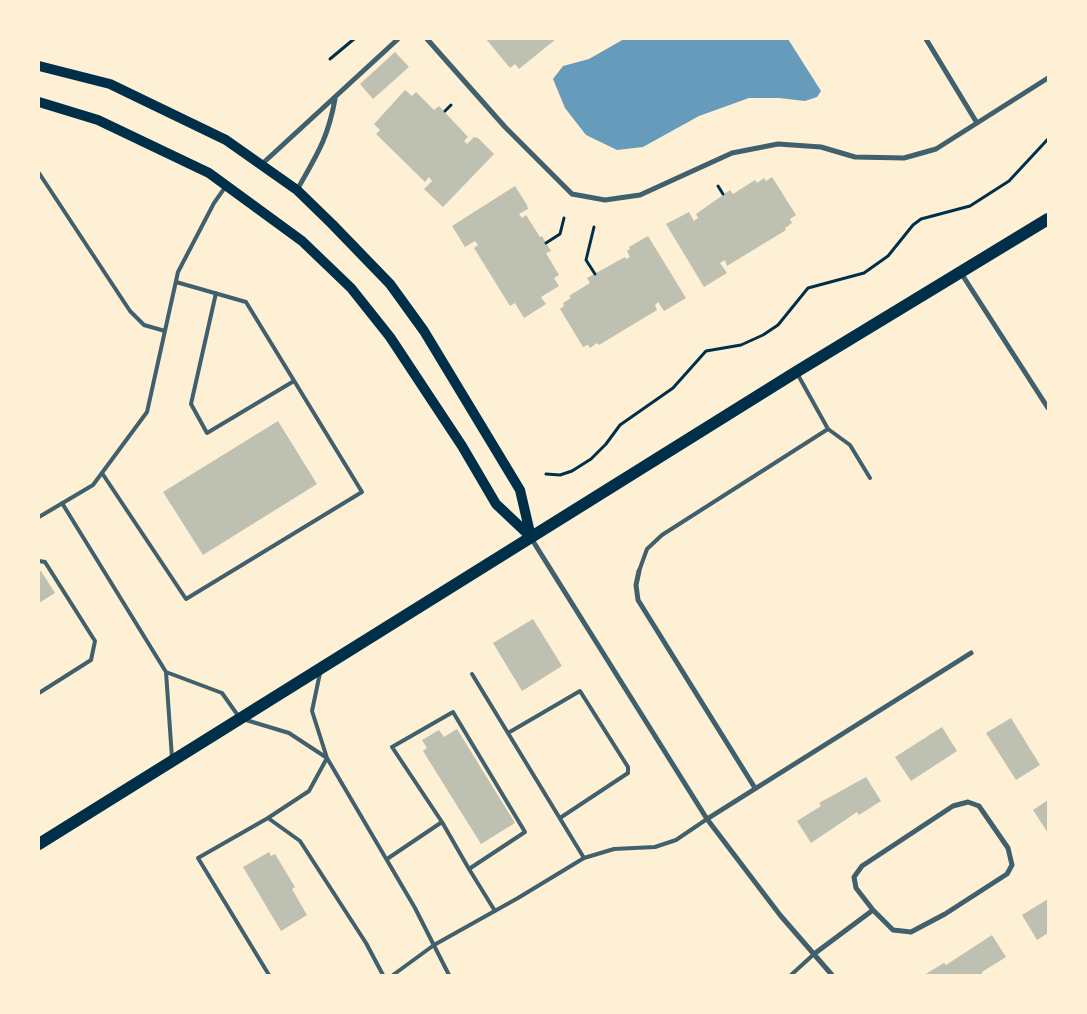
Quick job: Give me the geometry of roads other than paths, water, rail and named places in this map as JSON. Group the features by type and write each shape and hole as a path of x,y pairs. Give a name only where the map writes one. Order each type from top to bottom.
{"main road":[{"path":"39,66 110,84 226,140 297,190 390,284 424,331 520,490 531,537"},
{"path":"39,102 98,120 209,173 302,241 351,288 390,337 462,446 496,504 531,537"},
{"path":"39,844 796,372 1048,219"}],"street":[{"path":"262,164 319,110 335,99 398,39"},
{"path":"426,39 505,127 572,194 605,200 640,195 732,153 778,144 799,143 855,157 904,158 936,149 1048,78"},
{"path":"926,39 976,123"},
{"path":"297,190 317,158 332,117 335,99"},
{"path":"961,273 1048,408"},
{"path":"531,537 707,819 780,914 832,975"},
{"path":"639,571 636,585 638,600 755,788"},
{"path":"707,819 971,653"},
{"path":"968,802 979,806 1008,848 1012,865 1007,874 946,914 911,932 893,930 873,910 856,888 854,877 862,866 953,806 968,802"},
{"path":"814,954 873,910"}],"lane":[{"path":"39,173 130,311 144,325 165,331"},
{"path":"39,516 93,485 147,412 178,272 214,203 226,185"},
{"path":"102,473 186,599 362,492 246,302 176,282"},
{"path":"216,293 191,404 207,433 294,381"},
{"path":"796,372 828,429 850,445 870,478"},
{"path":"639,571 647,549 662,535 828,429"},
{"path":"62,503 166,672 172,761"},
{"path":"39,561 44,562 95,641 91,660 39,693"},
{"path":"321,668 312,711 327,758 434,944 449,975"},
{"path":"166,672 222,693 240,718 289,733 327,758"},
{"path":"472,674 584,858"},
{"path":"508,733 580,690 628,767 628,773 560,818"},
{"path":"469,869 525,832 453,712 392,747 442,822 469,869 496,911"},
{"path":"269,975 198,858 268,818 309,791 327,758"},
{"path":"268,818 300,840 366,943 383,975"},
{"path":"393,975 434,944 496,911 584,858 614,849 655,847 676,840 707,819"},
{"path":"386,859 442,822"},
{"path":"791,975 814,954"}],"water":[{"path":"624,39 788,39 821,91 817,97 805,101 779,98 749,98 699,116 643,147 617,150 586,135 565,108 553,79 563,66 589,59"}]}
